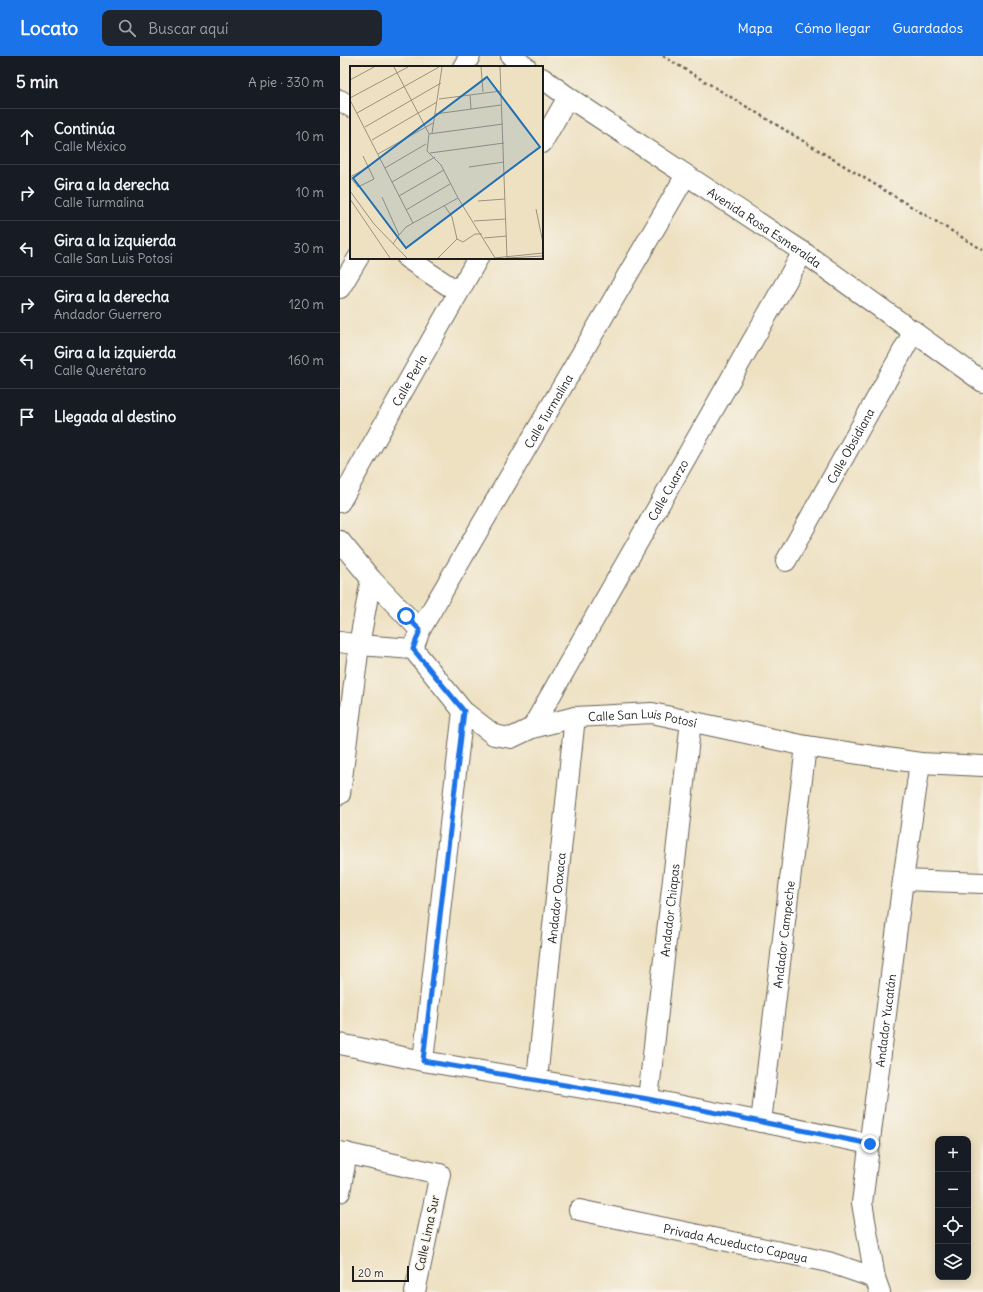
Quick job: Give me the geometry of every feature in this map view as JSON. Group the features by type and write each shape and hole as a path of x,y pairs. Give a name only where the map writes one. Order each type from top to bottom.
{"street":[{"path":"464,66 470,56"},
{"path":"512,56 525,66"},
{"name":"Avenida Rosa Esmeralda","path":"543,79 568,97 803,252 983,382"},
{"path":"543,141 568,97"},
{"path":"340,100 350,106"},
{"name":"Calle Turmalina","path":"413,649 420,630 686,175"},
{"name":"Calle Cuarzo","path":"532,728 803,252"},
{"path":"340,288 357,259"},
{"path":"408,259 458,292"},
{"name":"Calle Perla","path":"340,502 477,259"},
{"name":"Calle Obsidiana","path":"786,561 914,331"},
{"path":"340,541 370,579 420,630"},
{"path":"340,794 350,643 370,579"},
{"path":"350,643 413,649"},
{"name":"Calle San Luis Potosí","path":"413,649 464,711 494,736 511,738 532,728 575,717 652,713 806,746 920,763 983,766"},
{"path":"423,1061 464,711"},
{"name":"Andador Oaxaca","path":"537,1080 575,717"},
{"name":"Andador Chiapas","path":"648,1099 691,721"},
{"name":"Andador Campeche","path":"761,1122 806,746"},
{"name":"Andador Yucatán","path":"878,1285 862,1203 903,880 920,763"},
{"path":"903,880 983,883"},
{"path":"340,1044 423,1061 648,1099 870,1144"},
{"path":"340,1192 343,1152"},
{"name":"Calle Lima Sur","path":"343,1152 440,1174 415,1292"},
{"name":"Privada Acueducto Capaya","path":"579,1210 828,1262 878,1285"}],"path":[{"path":"664,56 983,250"}],"route":[{"path":"406,616 420,630 413,649 464,711 423,1061 648,1099 870,1144"}]}
